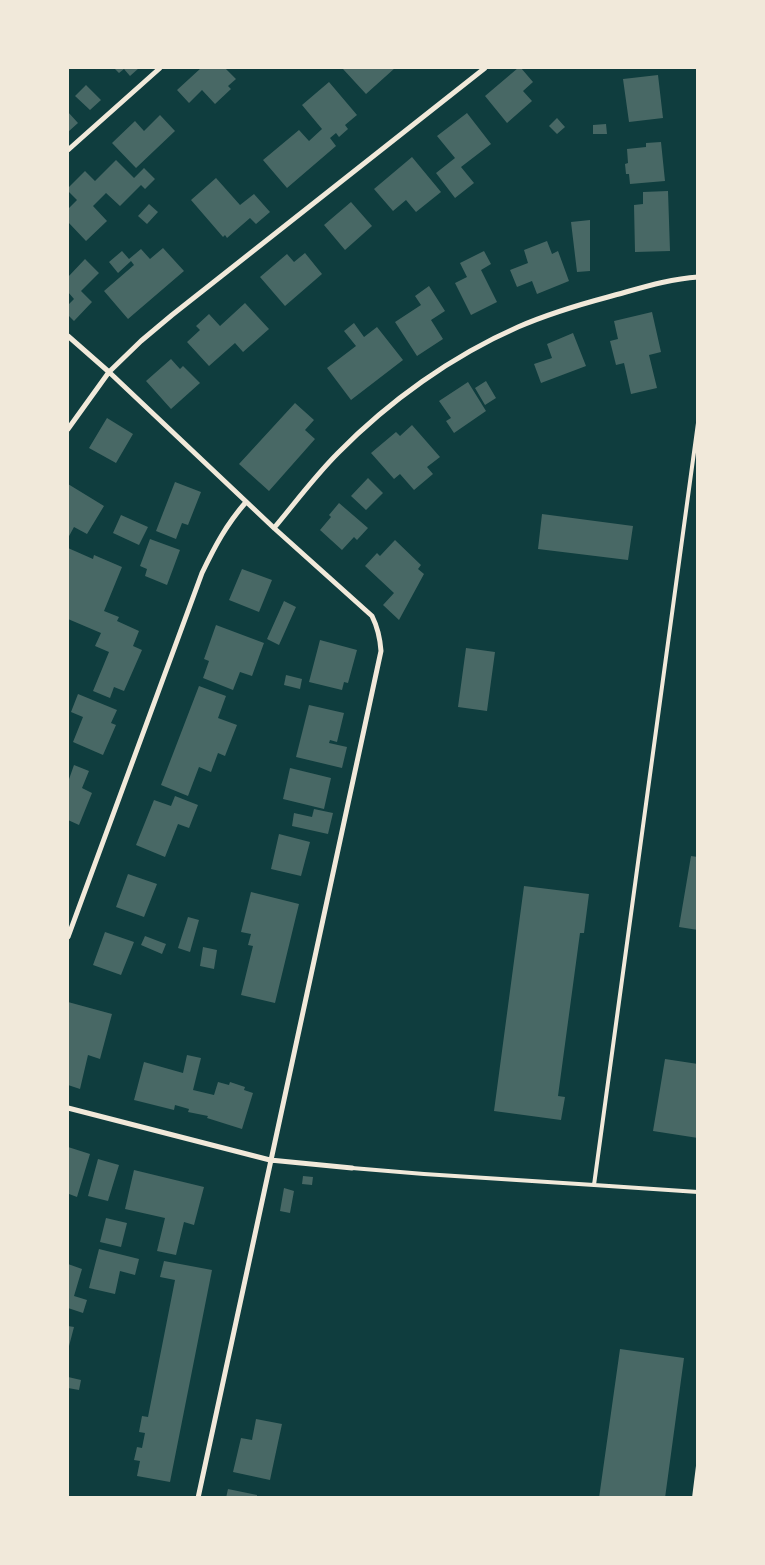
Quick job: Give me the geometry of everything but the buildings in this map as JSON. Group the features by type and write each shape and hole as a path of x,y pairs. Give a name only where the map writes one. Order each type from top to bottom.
{"street":[{"path":"68,150 160,68"},
{"path":"68,429 109,372 172,315 484,68"},
{"path":"274,528 344,447 406,394 447,365 517,328 553,313 645,287 698,277"},
{"path":"68,336 109,372 274,528 372,616 378,628 380,638 380,651 198,1498"},
{"path":"68,937 202,573 219,538 246,502"},
{"path":"68,1108 270,1160 352,1168"}],"lane":[{"path":"594,1184 698,423"},
{"path":"352,1168 698,1192"},
{"path":"694,1498 698,1466"}]}
